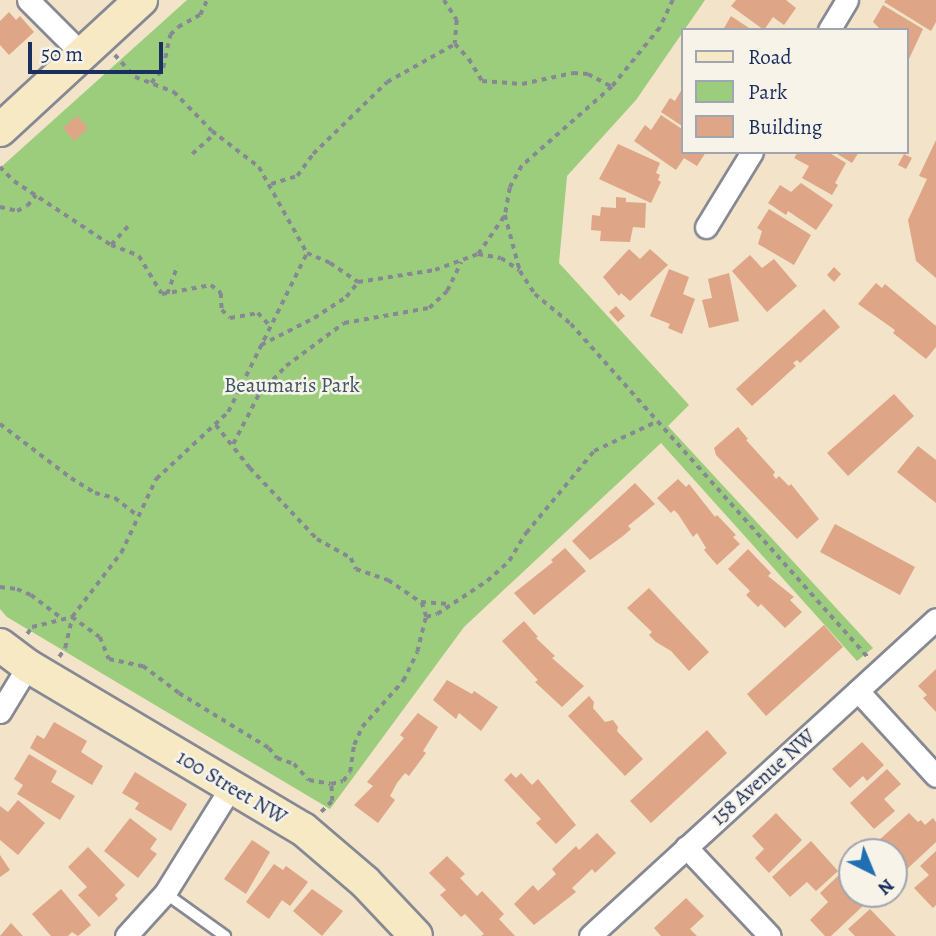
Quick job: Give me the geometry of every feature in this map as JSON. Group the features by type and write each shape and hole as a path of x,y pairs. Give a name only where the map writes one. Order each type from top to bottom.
{"street":[{"path":"28,0 90,46"},
{"path":"0,130 141,0"},
{"path":"830,28 847,0"},
{"path":"706,227 751,154"},
{"name":"158 Avenue NW","path":"596,934 936,619"},
{"path":"0,712 22,660"},
{"name":"100 Street NW","path":"22,660 303,830 365,882 416,936"},
{"path":"858,691 936,776"},
{"path":"126,936 165,893 231,787"},
{"path":"686,848 771,936"}],"lane":[{"path":"165,893 225,936"}],"path":[{"path":"152,83 163,68 170,35 178,27 200,15 207,0"},
{"path":"444,0 457,20 455,44 469,59 482,81 522,84 573,73 588,74 612,87"},
{"path":"90,46 135,77 174,92 215,133 260,167 307,253 330,263 358,282 402,277 461,262 478,254 505,215 510,188 522,166 612,87 660,28 673,0"},
{"path":"271,184 297,176 313,154 387,82 455,44"},
{"path":"192,154 215,133"},
{"path":"0,167 14,181 111,245 139,256 162,294 211,285 221,293 222,310 230,318 258,313 270,325"},
{"path":"0,207 17,211 27,206 36,195"},
{"path":"505,215 520,271 535,294 570,324 880,670"},
{"path":"111,245 130,224"},
{"path":"22,660 65,648 72,617 121,553 156,479 228,412 307,253"},
{"path":"478,254 501,258 520,271"},
{"path":"233,444 259,394 286,366 344,323 429,308 451,284 461,262"},
{"path":"167,294 177,266"},
{"path":"260,346 314,318 346,296 358,282"},
{"path":"426,617 437,614 486,581 509,561 526,533 594,451 656,422"},
{"path":"0,424 71,478 95,493 115,498 137,515"},
{"path":"216,425 250,468 317,538 351,558 356,569 388,580 421,602 451,604"},
{"path":"0,587 17,589 31,595 61,618"},
{"path":"22,660 32,626 72,617 100,637 109,659 143,666 179,693 269,748 277,758 294,764 309,780 331,784 343,781 350,772 354,745 362,727 403,681 417,652 426,617 421,602"},
{"path":"303,830 332,801 331,784"}],"green space":[{"name":"Beaumaris Park","path":"187,0 705,0 686,28 680,28 680,36 636,100 567,176 559,263 689,405 668,426 873,648 857,661 661,443 464,627 330,809 7,617 0,609 0,168"}],"building":[{"path":"736,0 786,0 796,8 784,25 773,17 765,28 761,28 731,6"},
{"path":"936,0 936,22 931,31 884,2"},
{"path":"883,5 923,29 909,59 908,28 879,28 873,22"},
{"path":"9,12 16,20 20,16 34,32 9,55 0,45 0,21"},
{"path":"731,16 749,28 724,28"},
{"path":"680,92 680,125 661,112 670,98 675,101"},
{"path":"661,115 680,128 680,154 705,154 697,166 684,158 676,170 634,141 645,125 651,130"},
{"path":"77,116 88,128 74,141 63,128"},
{"path":"936,140 936,278 916,261 908,220 927,179 919,176"},
{"path":"618,144 660,163 656,173 660,175 658,180 661,182 651,203 599,179"},
{"path":"797,154 831,154 846,163 832,195 802,178 809,166 794,158"},
{"path":"837,154 858,154 852,163"},
{"path":"904,154 912,158 906,169 898,165"},
{"path":"801,183 833,205 816,230 788,211 786,215 768,203 780,185 791,192"},
{"path":"616,197 626,198 626,202 646,203 645,228 633,227 630,242 600,241 601,231 591,230 592,215 600,216 601,207 616,208"},
{"path":"769,209 811,235 794,265 758,244 762,231 757,228"},
{"path":"629,249 640,259 650,249 668,265 630,301 621,293 619,296 603,277"},
{"path":"750,255 762,268 774,259 797,286 767,312 732,271"},
{"path":"834,267 841,274 834,282 827,275"},
{"path":"669,269 689,277 683,294 695,299 682,334 668,328 670,324 650,316"},
{"path":"729,273 739,321 709,328 702,300 712,298 708,279"},
{"path":"876,283 882,288 885,284 936,326 936,347 926,359 893,333 895,330 858,304"},
{"path":"616,306 625,316 618,322 609,312"},
{"path":"824,309 840,327 800,363 797,360 793,363 796,366 752,406 736,389"},
{"path":"894,394 914,416 848,476 827,453"},
{"path":"738,427 775,472 773,475 776,479 779,476 789,486 791,484 819,519 797,539 716,455 714,448"},
{"path":"918,446 936,460 936,503 897,472"},
{"path":"678,479 686,487 689,484 715,517 717,515 736,535 733,537 740,544 717,565 704,550 706,548 697,533 693,537 678,514 674,510 671,513 657,498"},
{"path":"635,483 655,504 628,526 631,529 623,536 590,560 572,541"},
{"path":"835,524 915,567 900,595 820,552"},
{"path":"565,548 586,571 534,615 514,593 553,562 551,560"},
{"path":"748,549 771,573 768,576 794,597 790,600 802,612 785,628 761,604 758,607 746,595 750,591 728,569"},
{"path":"649,588 709,652 689,671 671,651 649,635 652,632 627,608"},
{"path":"524,621 538,637 536,638 555,656 552,658 584,686 562,707 535,682 538,680 502,641"},
{"path":"824,625 843,647 766,716 747,694"},
{"path":"936,669 936,712 923,698 927,695 918,686"},
{"path":"447,680 472,694 474,691 498,707 481,731 459,713 456,719 433,700"},
{"path":"589,696 594,702 593,708 605,722 613,720 618,727 617,731 643,759 625,776 568,716"},
{"path":"418,713 438,727 423,751 426,753 409,776 405,773 397,783 390,796 395,800 378,823 354,805 373,786 367,782 404,738 400,735"},
{"path":"54,722 87,741 81,752 103,766 92,785 30,748 37,735 44,739"},
{"path":"707,730 727,753 651,823 630,801"},
{"path":"862,742 884,765 867,781 863,776 850,788 832,769"},
{"path":"29,754 57,771 51,782 75,796 60,820 17,794 23,785 14,779"},
{"path":"887,769 901,784 884,799 895,811 874,829 850,803"},
{"path":"135,772 187,804 171,831 135,809 139,803 122,793"},
{"path":"511,773 516,778 521,773 532,785 538,779 576,825 556,844 536,823 541,819 504,780"},
{"path":"18,800 45,823 18,855 0,840 0,806 8,812"},
{"path":"776,813 802,840 769,873 755,858 764,849 752,836"},
{"path":"909,813 925,825 933,818 936,822 936,842 908,868 908,838 881,838"},
{"path":"130,818 157,839 150,849 157,854 138,878 104,851"},
{"path":"597,833 616,853 595,873 592,869 572,888 576,892 534,925 514,904 533,885 538,891 556,874 552,869 576,846 579,850"},
{"path":"252,840 270,852 246,894 224,879"},
{"path":"811,841 838,871 816,891 807,882 790,897 772,877"},
{"path":"88,847 125,885 115,895 118,899 99,917 78,895 87,887 68,867"},
{"path":"936,851 936,905 933,908 914,888 929,875 920,866"},
{"path":"0,855 10,870 0,877"},
{"path":"447,856 465,874 460,878 477,896 482,891 504,914 499,919 515,936 481,936 484,934 465,914 461,917 440,895 446,890 429,873"},
{"path":"274,864 283,870 286,866 308,882 290,906 282,900 269,919 246,902"},
{"path":"838,876 838,908 861,908 831,936 825,936 810,920 828,902 820,893"},
{"path":"61,889 91,925 78,936 72,932 68,936 51,936 32,914"},
{"path":"312,889 343,911 322,936 293,911"},
{"path":"686,898 704,916 690,929 697,936 661,936 654,928"},
{"path":"870,909 896,936 855,936 848,929"},
{"path":"11,923 23,936 0,936"}]}
